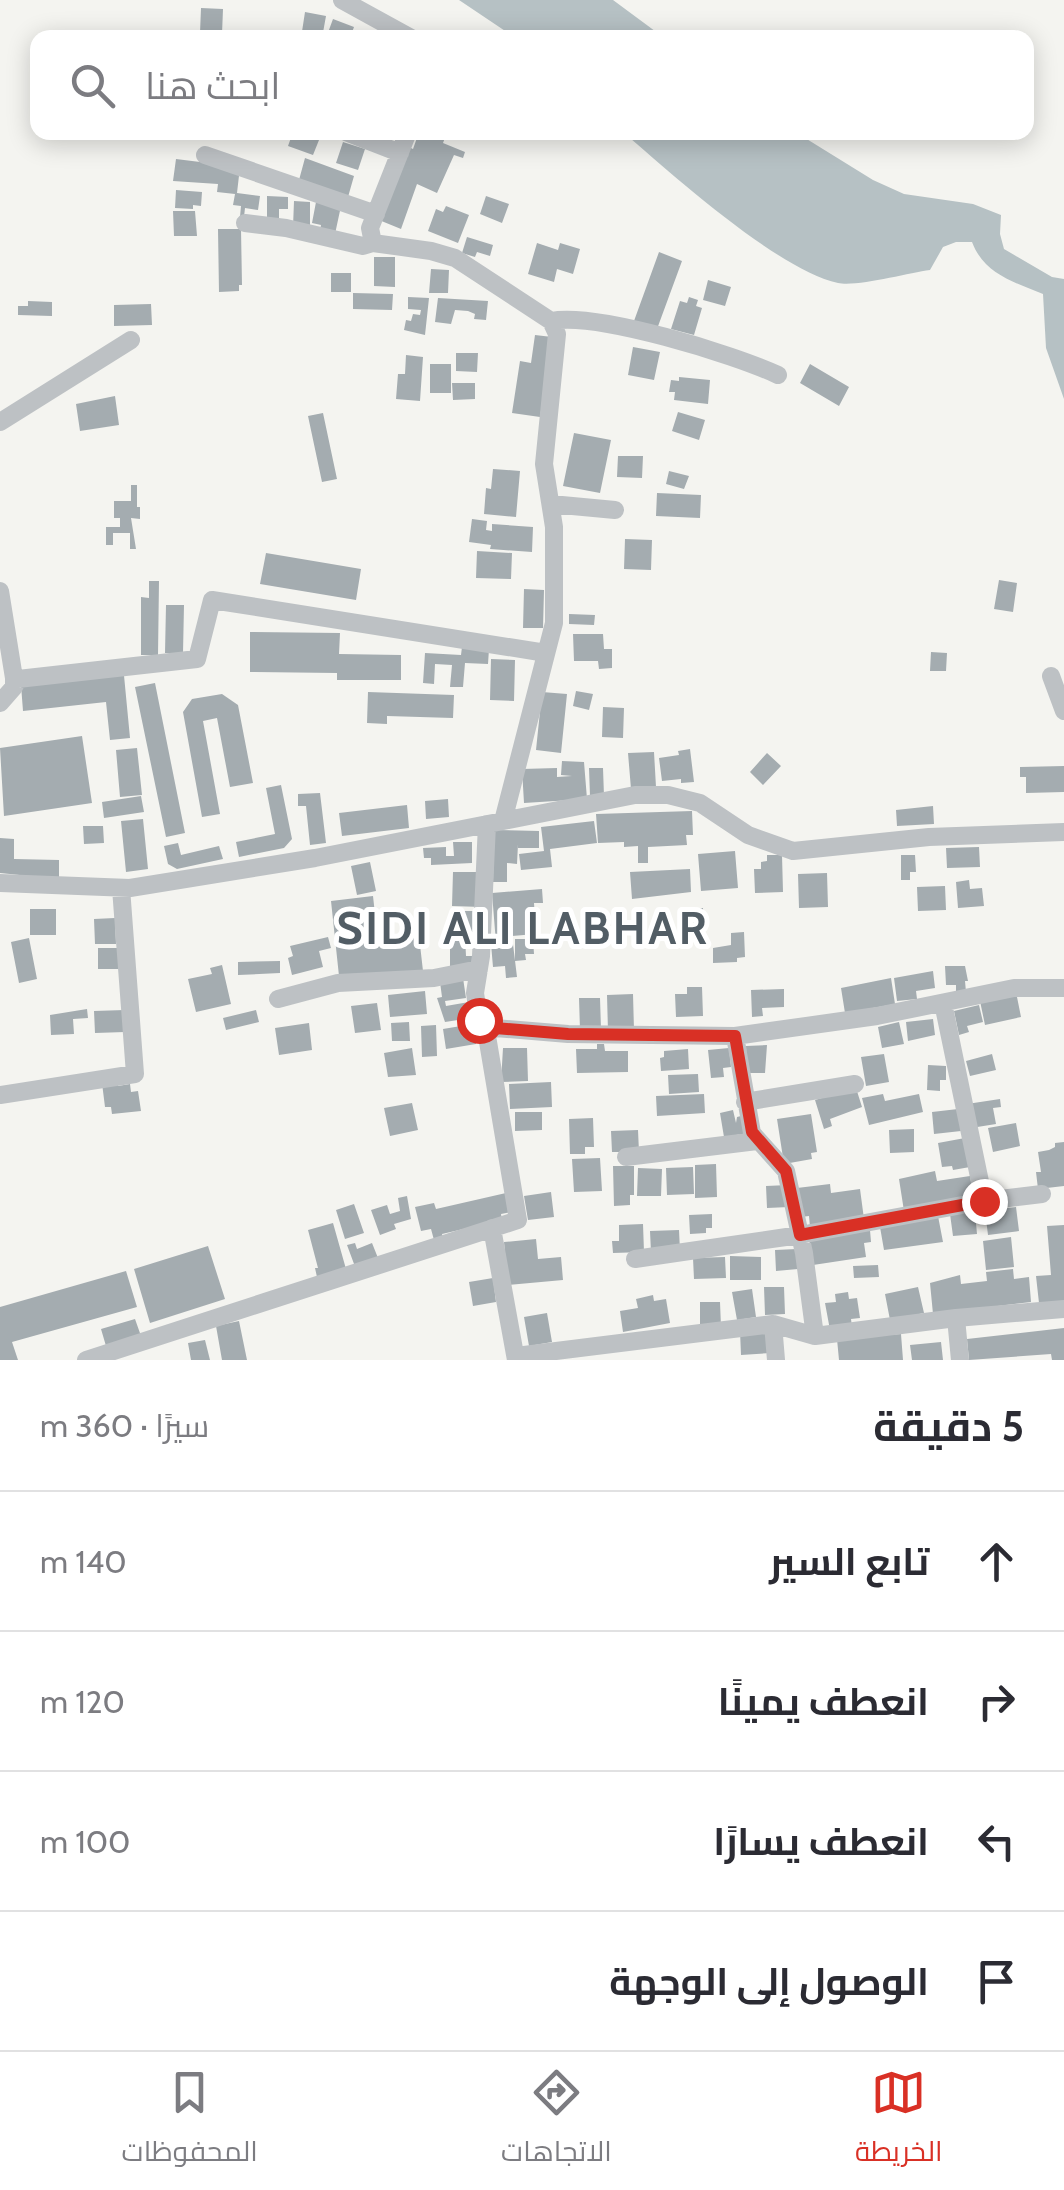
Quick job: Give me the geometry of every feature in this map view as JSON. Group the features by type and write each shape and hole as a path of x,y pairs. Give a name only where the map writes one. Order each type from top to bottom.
{"street":[{"path":"342,0 396,30"},
{"path":"367,140 400,153"},
{"path":"372,244 370,228 405,140"},
{"path":"204,154 376,214"},
{"path":"245,223 363,246 372,244 455,258 559,324 618,327 745,360 778,375"},
{"path":"86,1360 518,1220 487,1030 475,994 495,823 554,623 554,527 544,464 559,324"},
{"path":"0,422 131,340"},
{"path":"550,504 615,510"},
{"path":"0,592 14,688"},
{"path":"0,702 18,679 197,659 212,600 546,653"},
{"path":"1052,676 1064,711"},
{"path":"0,883 120,888 315,858 635,795 668,795 700,803 748,835 793,851 930,836 1064,832"},
{"path":"0,1095 135,1074 120,888"},
{"path":"278,999 338,984 434,978 478,969"},
{"path":"487,1030 735,1036 1014,988 1064,988"},
{"path":"943,1002 984,1201"},
{"path":"735,1036 756,1141"},
{"path":"746,1102 856,1084"},
{"path":"626,1157 756,1141 766,1146 786,1171 815,1336"},
{"path":"634,1259 1042,1194"},
{"path":"492,1228 516,1358 773,1324 815,1336 956,1318 1064,1310"},
{"path":"956,1318 960,1360"},
{"path":"773,1324 776,1360"}],"shaded area":[{"path":"459,0 613,0 654,30 504,30"},
{"path":"632,140 808,140 873,180 904,194 973,204 1001,215 1004,249 1052,277 1064,279 1064,399 1046,348 1043,294 992,269 972,242 943,247 930,270 838,283 786,260 697,195"}],"building":[{"path":"201,8 223,9 222,30 200,30"},
{"path":"305,12 326,16 323,30 302,30"},
{"path":"333,19 354,27 353,30 329,30"},
{"path":"290,140 319,140 313,155 288,146"},
{"path":"416,140 444,140 443,143 465,152 463,158 454,155 437,193 417,184 401,229 379,220 409,147 413,149"},
{"path":"343,142 365,149 358,170 336,163"},
{"path":"305,158 354,176 348,197 299,180"},
{"path":"176,159 240,167 237,193 260,196 258,210 245,208 244,217 240,217 241,206 233,205 235,194 217,192 218,184 173,181"},
{"path":"176,190 202,192 201,206 175,208"},
{"path":"267,196 288,197 288,209 279,209 279,218 267,218"},
{"path":"486,196 509,204 502,223 480,214"},
{"path":"294,201 310,202 310,227 293,227"},
{"path":"316,202 341,206 335,234 320,231 321,225 312,223"},
{"path":"446,206 469,215 458,243 428,231 436,209 443,212"},
{"path":"173,211 195,211 197,236 174,236"},
{"path":"218,229 241,229 239,291 219,292"},
{"path":"467,237 493,245 490,256 462,253"},
{"path":"537,243 558,250 560,243 580,249 573,274 557,269 554,282 528,274"},
{"path":"659,252 682,261 657,329 634,321"},
{"path":"374,257 395,257 395,287 374,286"},
{"path":"431,269 449,270 448,293 429,293"},
{"path":"331,273 351,273 351,292 331,292"},
{"path":"708,280 731,287 725,306 703,300"},
{"path":"353,293 393,294 392,310 353,309"},
{"path":"408,297 429,298 425,335 404,330 406,320 411,321 413,314 420,315 421,310 408,309"},
{"path":"689,297 698,300 696,306 702,308 694,335 671,329 680,301 687,303"},
{"path":"438,298 488,301 486,320 474,319 475,314 468,311 455,310 451,324 435,322"},
{"path":"28,301 52,302 52,316 18,315 18,306 28,306"},
{"path":"151,304 152,325 114,326 114,305"},
{"path":"535,335 552,337 540,417 512,413 520,361 531,363"},
{"path":"633,347 660,352 654,380 628,375"},
{"path":"456,353 478,353 477,372 456,371"},
{"path":"406,355 423,357 420,401 396,399 398,374 405,374"},
{"path":"430,364 451,364 451,393 430,393"},
{"path":"810,364 849,387 839,406 800,383"},
{"path":"679,377 710,380 708,404 674,400 675,392 669,392 671,380 679,381"},
{"path":"452,383 475,383 475,399 453,400"},
{"path":"115,396 119,425 80,431 76,404"},
{"path":"678,412 705,420 699,440 672,431"},
{"path":"323,413 337,479 322,482 308,416"},
{"path":"574,433 611,440 600,493 563,486"},
{"path":"618,456 643,456 642,478 617,477"},
{"path":"493,469 520,471 516,517 484,514 486,488 491,489"},
{"path":"669,471 689,476 684,489 666,484"},
{"path":"131,485 137,485 140,507 140,519 131,518 136,549 130,549 130,533 113,533 113,545 106,545 106,527 120,527 120,518 114,518 114,501 131,501"},
{"path":"657,493 701,495 700,518 656,516"},
{"path":"472,519 487,521 486,530 492,531 492,524 533,527 532,552 490,549 491,545 469,542"},
{"path":"625,539 652,540 651,570 624,569"},
{"path":"477,551 512,553 511,579 476,578"},
{"path":"266,553 361,569 356,600 260,584"},
{"path":"999,580 1017,583 1013,612 994,609"},
{"path":"149,581 159,581 158,655 141,655 141,597 149,598"},
{"path":"524,589 544,590 543,628 523,628"},
{"path":"166,605 184,605 183,653 165,653"},
{"path":"569,614 595,615 594,625 569,624"},
{"path":"250,632 340,633 339,654 401,655 401,680 337,680 337,673 250,672"},
{"path":"573,634 603,634 604,649 612,649 612,668 599,669 598,661 574,661"},
{"path":"462,647 489,649 488,664 465,663 463,687 450,687 452,665 435,664 434,684 423,683 425,653 461,655"},
{"path":"931,652 947,653 946,671 930,671"},
{"path":"491,659 515,660 514,701 490,700"},
{"path":"123,665 130,738 110,740 106,702 23,711 21,685"},
{"path":"155,683 185,833 166,837 135,687"},
{"path":"576,691 593,694 589,710 573,706"},
{"path":"368,692 454,695 453,718 387,716 387,724 367,723"},
{"path":"542,692 567,694 561,753 536,750"},
{"path":"222,694 238,705 253,783 230,787 217,718 203,721 220,814 202,817 183,712 192,699"},
{"path":"603,707 624,708 623,738 602,737"},
{"path":"82,736 92,803 4,816 0,748"},
{"path":"137,748 142,795 120,797 116,750"},
{"path":"690,749 694,782 662,781 659,758"},
{"path":"654,752 656,787 631,789 628,753"},
{"path":"767,753 781,766 763,785 750,772"},
{"path":"562,761 584,762 587,799 524,803 522,769 557,768 557,777 572,776 561,775"},
{"path":"1064,766 1064,792 1026,793 1026,777 1020,777 1020,767"},
{"path":"589,768 603,768 604,796 590,796"},
{"path":"281,785 292,839 284,848 239,857 236,842 275,834 266,788"},
{"path":"320,793 326,843 310,845 306,806 298,806 298,794"},
{"path":"141,796 144,812 104,818 102,802"},
{"path":"448,799 449,817 426,819 425,801"},
{"path":"407,805 409,828 342,836 339,813"},
{"path":"933,806 934,824 897,826 896,810"},
{"path":"692,811 693,835 686,835 687,845 648,847 648,863 638,863 638,846 598,843 596,814"},
{"path":"143,819 148,869 126,872 121,821"},
{"path":"594,821 597,843 550,849 552,867 521,870 519,854 544,851 541,827"},
{"path":"83,826 103,826 104,843 84,844"},
{"path":"494,830 539,831 539,848 518,848 518,844 517,864 507,863 507,882 493,882"},
{"path":"0,838 14,839 14,859 59,860 59,879 0,873"},
{"path":"453,842 472,842 472,863 431,865 431,858 424,858 423,848 446,847 446,856 454,856"},
{"path":"178,843 181,855 219,846 223,859 177,869 168,864 164,846"},
{"path":"979,847 980,867 947,868 946,848"},
{"path":"735,851 738,888 701,891 698,854"},
{"path":"767,855 782,855 783,892 755,893 754,869 761,869"},
{"path":"901,855 915,855 916,872 910,872 910,880 901,880"},
{"path":"370,862 376,891 357,895 351,866"},
{"path":"690,869 691,892 632,899 630,872"},
{"path":"453,872 482,872 481,907 452,906"},
{"path":"827,873 828,907 799,908 798,874"},
{"path":"969,880 970,889 982,888 984,906 958,908 956,882"},
{"path":"945,886 946,910 918,911 917,887"},
{"path":"542,889 543,903 534,903 536,934 512,936 517,977 506,978 505,966 493,967 491,944 496,943 492,893"},
{"path":"373,896 378,941 419,936 423,971 339,976 331,901"},
{"path":"703,908 704,937 684,937 683,909"},
{"path":"30,909 56,909 56,935 30,935"},
{"path":"461,911 480,911 480,932 457,932"},
{"path":"115,918 116,944 95,944 94,919"},
{"path":"744,932 745,957 737,958 737,962 713,963 713,948 731,945 731,933"},
{"path":"328,937 331,948 319,951 323,967 292,975 290,946"},
{"path":"465,937 466,956 477,956 477,969 450,966 450,938"},
{"path":"29,938 37,979 19,983 11,942"},
{"path":"515,939 533,939 534,954 525,954 526,960 515,961"},
{"path":"98,948 118,948 118,969 98,969"},
{"path":"280,961 280,973 238,975 238,962"},
{"path":"222,965 231,1004 196,1012 188,979 212,974 210,968"},
{"path":"945,966 965,966 966,992 956,993 956,985 946,985"},
{"path":"933,971 935,988 916,991 917,999 897,1001 894,978"},
{"path":"463,978 466,998 445,1001 446,1006 469,1002 471,1018 445,1022 437,998 442,997 440,982"},
{"path":"891,978 895,1004 845,1013 841,988"},
{"path":"687,987 702,987 703,1016 676,1017 675,994 687,994"},
{"path":"784,989 784,1007 762,1008 763,1016 752,1017 751,990"},
{"path":"425,991 427,1014 390,1017 388,995"},
{"path":"1016,992 1021,1017 985,1025 980,1001"},
{"path":"633,994 634,1030 608,1031 607,995"},
{"path":"579,998 600,998 601,1029 580,1030"},
{"path":"377,1003 381,1030 355,1033 351,1006"},
{"path":"979,1005 983,1022 967,1026 969,1032 959,1035 954,1011"},
{"path":"87,1009 88,1018 73,1019 74,1034 51,1035 50,1015"},
{"path":"125,1010 125,1032 95,1033 94,1011"},
{"path":"256,1010 259,1022 226,1030 223,1018"},
{"path":"933,1019 935,1035 908,1041 906,1022"},
{"path":"409,1022 410,1041 392,1041 391,1023"},
{"path":"899,1022 904,1044 882,1048 878,1027"},
{"path":"309,1023 312,1050 279,1055 275,1028"},
{"path":"473,1024 476,1044 446,1049 443,1029"},
{"path":"436,1025 437,1056 422,1057 421,1026"},
{"path":"597,1044 604,1044 605,1051 628,1051 628,1072 577,1073 576,1049 597,1049"},
{"path":"767,1045 765,1073 747,1073 746,1046"},
{"path":"412,1048 416,1075 388,1077 384,1053"},
{"path":"503,1048 527,1048 528,1081 501,1082"},
{"path":"729,1048 731,1067 723,1068 724,1077 711,1078 708,1050"},
{"path":"688,1049 689,1069 661,1071 664,1051"},
{"path":"884,1054 889,1082 866,1086 861,1057"},
{"path":"992,1054 996,1070 970,1076 966,1061"},
{"path":"928,1065 946,1066 946,1080 940,1080 940,1091 927,1090"},
{"path":"698,1074 699,1092 669,1094 668,1075"},
{"path":"118,1081 118,1086 130,1084 131,1092 138,1091 141,1111 112,1114 111,1107 105,1107 102,1083"},
{"path":"551,1082 552,1107 510,1109 509,1084"},
{"path":"856,1088 862,1107 830,1119 832,1126 824,1129 815,1100"},
{"path":"704,1094 705,1113 657,1116 656,1096"},
{"path":"883,1094 885,1101 919,1094 923,1112 869,1125 862,1098"},
{"path":"1000,1099 1001,1107 993,1108 996,1124 971,1128 967,1104"},
{"path":"412,1103 418,1130 390,1136 384,1108"},
{"path":"958,1109 961,1131 934,1134 932,1112"},
{"path":"733,1110 736,1123 737,1117 745,1115 748,1133 724,1137 720,1113"},
{"path":"515,1112 542,1112 542,1130 515,1131"},
{"path":"811,1114 817,1152 811,1153 812,1159 784,1164 777,1119"},
{"path":"593,1118 594,1147 585,1147 585,1154 570,1154 569,1119"},
{"path":"1016,1123 1020,1146 993,1152 988,1128"},
{"path":"914,1129 914,1152 890,1153 889,1130"},
{"path":"638,1130 639,1152 612,1152 611,1131"},
{"path":"965,1138 970,1167 942,1167 938,1143"},
{"path":"1064,1142 1064,1186 1038,1189 1038,1152"},
{"path":"600,1158 602,1191 574,1192 572,1159"},
{"path":"716,1164 717,1197 695,1198 695,1165"},
{"path":"613,1166 634,1166 630,1205 614,1206"},
{"path":"693,1167 694,1194 667,1195 666,1168"},
{"path":"638,1168 662,1169 661,1196 637,1196"},
{"path":"935,1171 937,1181 970,1176 974,1200 904,1211 899,1179"},
{"path":"830,1184 831,1193 860,1189 864,1219 810,1227 809,1216 801,1217 797,1188"},
{"path":"788,1185 789,1207 767,1208 766,1186"},
{"path":"551,1192 554,1217 528,1220 524,1196"},
{"path":"506,1193 511,1212 501,1214 502,1220 442,1234 443,1238 434,1240 431,1229 421,1231 415,1207 434,1203 436,1209"},
{"path":"407,1196 411,1219 394,1224 396,1229 380,1235 371,1210 387,1205 390,1214 400,1211 398,1198"},
{"path":"354,1204 364,1233 345,1239 336,1210"},
{"path":"1016,1207 1019,1231 988,1235 985,1211"},
{"path":"975,1212 977,1234 953,1236 950,1214"},
{"path":"712,1214 712,1228 706,1228 706,1233 690,1234 689,1215"},
{"path":"938,1216 943,1242 884,1250 880,1227"},
{"path":"333,1223 346,1269 317,1277 308,1230"},
{"path":"643,1224 644,1252 613,1253 612,1241 619,1241 619,1225"},
{"path":"1064,1225 1064,1301 1039,1303 1036,1276 1051,1275 1047,1226"},
{"path":"679,1230 680,1251 651,1252 650,1231"},
{"path":"870,1230 871,1242 864,1243 866,1257 813,1265 809,1239"},
{"path":"1011,1237 1014,1267 986,1270 983,1241"},
{"path":"536,1239 538,1259 561,1257 563,1280 508,1285 504,1242"},
{"path":"355,1243 357,1249 372,1243 380,1263 357,1272 347,1245"},
{"path":"208,1246 225,1299 150,1323 134,1269"},
{"path":"797,1249 798,1269 776,1271 775,1250"},
{"path":"730,1256 761,1257 761,1280 730,1280"},
{"path":"725,1257 726,1278 694,1279 693,1258"},
{"path":"878,1265 879,1277 854,1278 853,1266"},
{"path":"1013,1269 1014,1279 1029,1277 1031,1302 933,1314 930,1283 960,1275 961,1284 987,1281 986,1272"},
{"path":"126,1271 137,1307 12,1342 18,1360 0,1360 0,1307"},
{"path":"493,1278 496,1302 473,1306 469,1282"},
{"path":"764,1287 784,1287 785,1314 765,1315"},
{"path":"918,1287 924,1313 890,1320 885,1294"},
{"path":"752,1289 756,1317 737,1320 732,1292"},
{"path":"848,1292 849,1299 857,1298 860,1318 851,1319 852,1327 830,1330 825,1303 836,1302 835,1294"},
{"path":"653,1295 654,1301 666,1299 670,1323 623,1332 620,1311 638,1308 636,1299"},
{"path":"700,1302 720,1302 721,1327 700,1328"},
{"path":"547,1313 552,1342 529,1346 524,1317"},
{"path":"135,1319 141,1336 106,1346 101,1329"},
{"path":"239,1321 247,1360 222,1360 216,1326"},
{"path":"1064,1328 1064,1360 1052,1360 1051,1354 969,1360 967,1339"},
{"path":"769,1329 771,1353 741,1355 740,1331"},
{"path":"901,1334 903,1360 839,1360 837,1339"},
{"path":"205,1340 210,1360 191,1360 188,1343"},
{"path":"941,1342 943,1360 912,1360 910,1345"}],"district":[{"name":"SIDI ALI LABHAR","path":"523,928"}],"route":[{"path":"479,1020 483,1027 568,1034 735,1036 752,1132 786,1171 800,1235 984,1201"}]}
